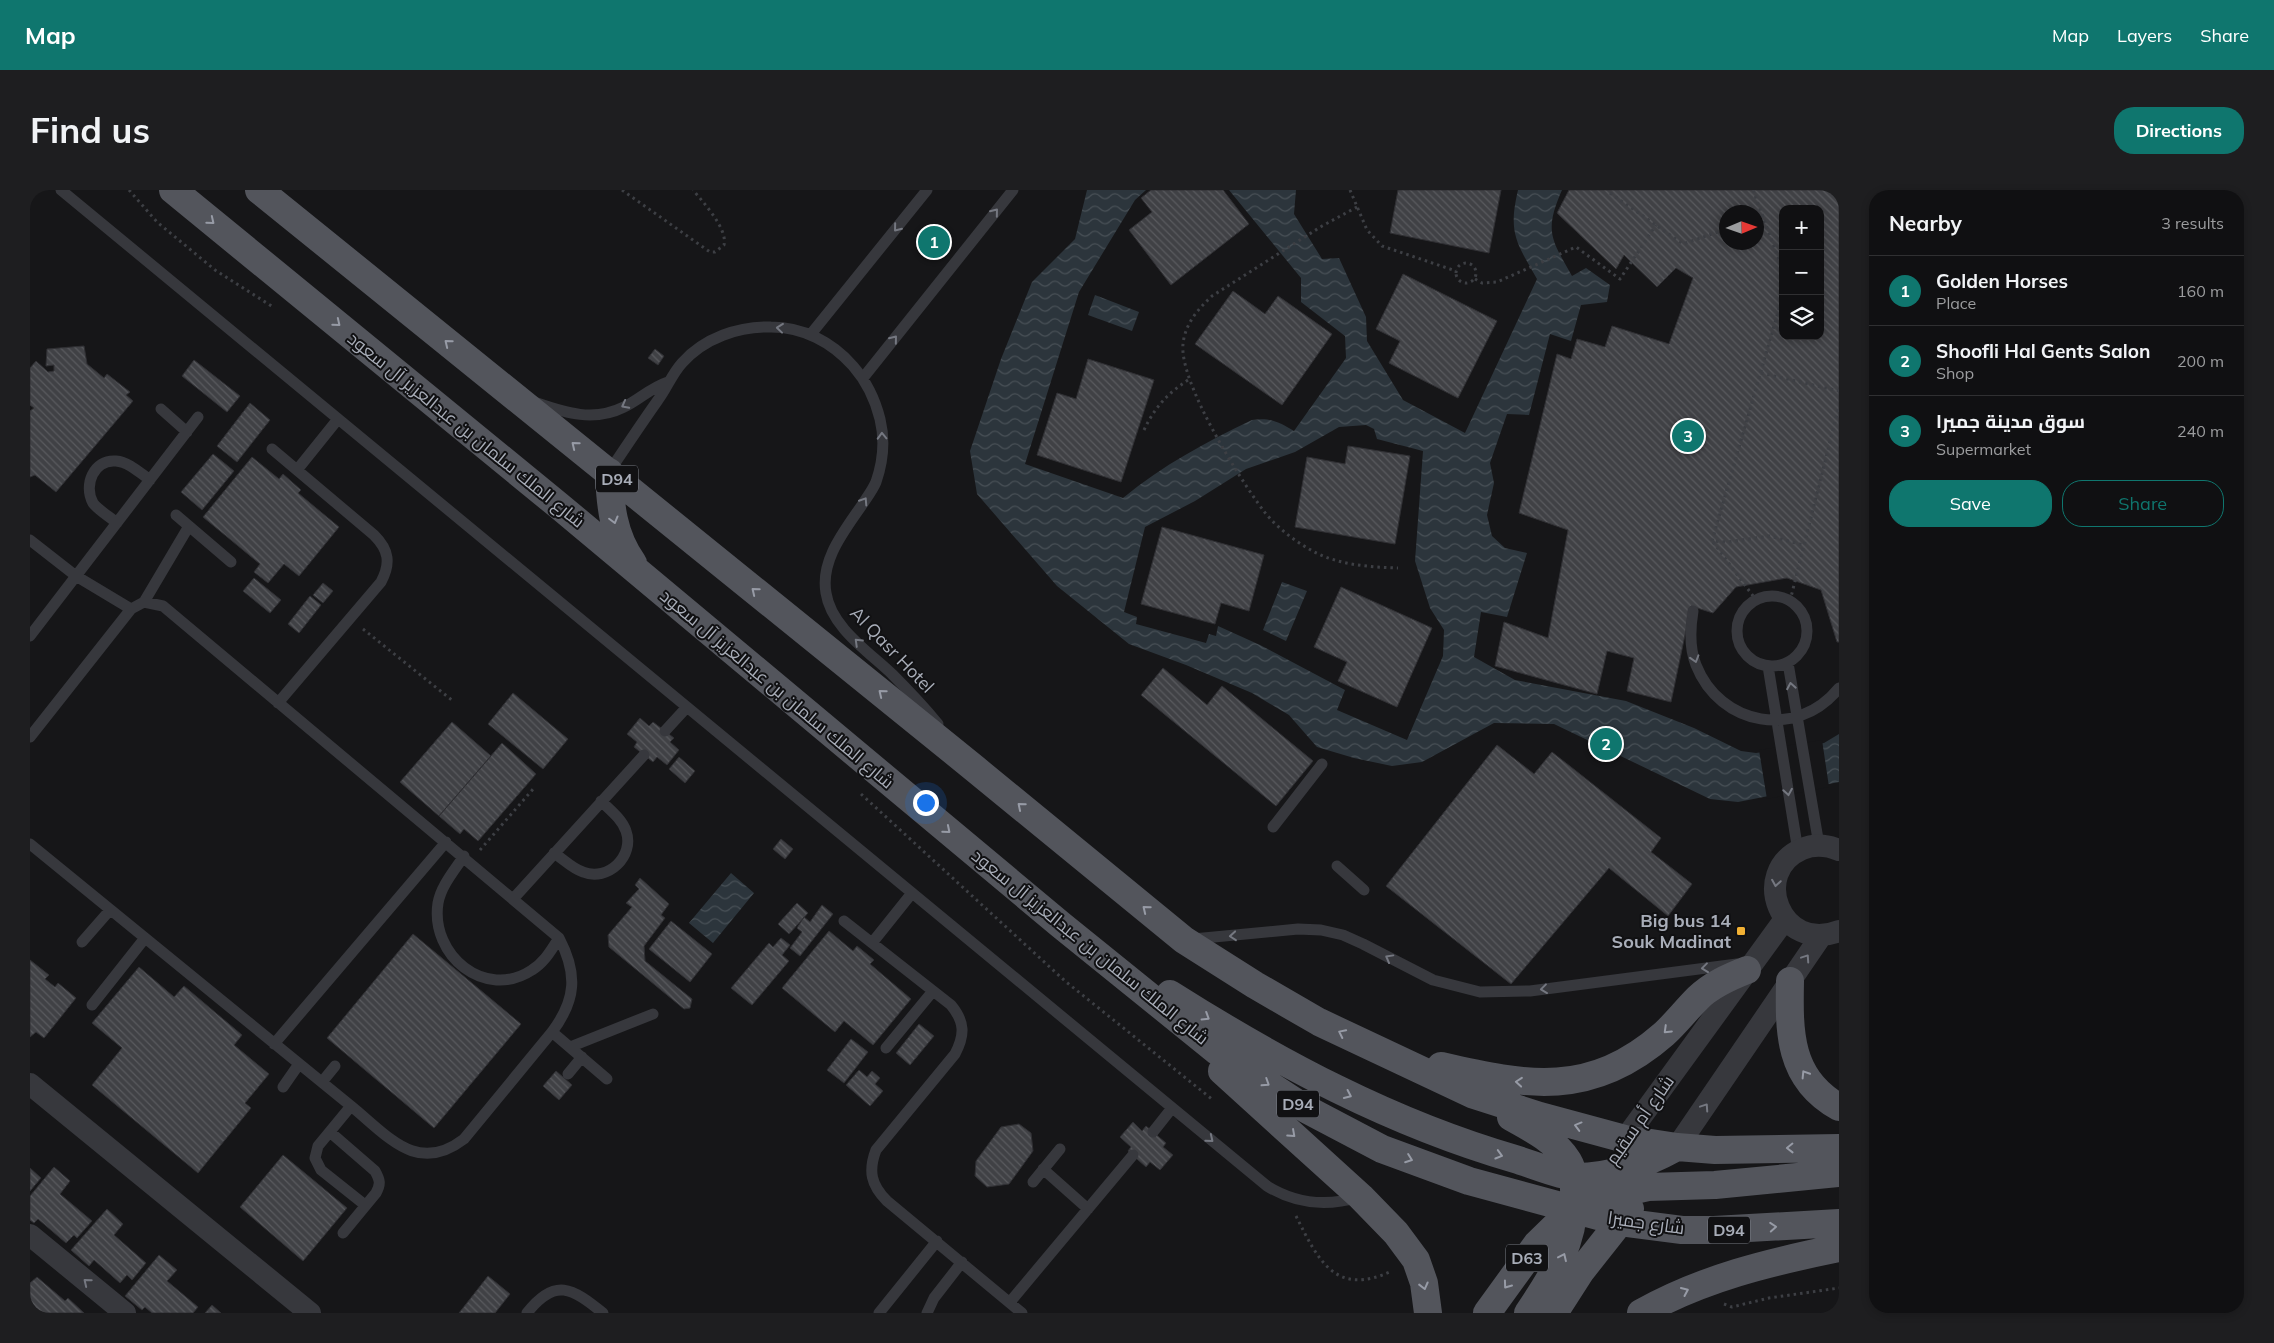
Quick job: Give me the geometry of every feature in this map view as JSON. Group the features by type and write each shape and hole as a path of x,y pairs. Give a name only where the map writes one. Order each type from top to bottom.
{"main road":[{"name":"شارع الملك سلمان بن عبدالعزيز آل سعود","path":"173,190 558,505 642,577 1062,925 1218,1051 1306,1109 1382,1148 1469,1181 1574,1210"},
{"name":"D94","path":"259,190 1184,940 1295,1008 1386,1054 1474,1095 1625,1139 1677,1147 1715,1150 1839,1148"},
{"path":"609,472 612,516 629,558 642,577"},
{"path":"1062,925 1222,1027 1322,1083 1394,1116 1472,1147 1588,1176 1650,1162 1677,1147"},
{"path":"1062,925 1361,1197 1396,1233 1416,1260 1424,1283 1428,1313"},
{"path":"1386,1054 1515,1082 1565,1081 1589,1076 1629,1059 1648,1047 1665,1033 1699,997 1721,981 1750,966"},
{"path":"1790,981 1789,1025 1795,1056 1811,1084 1821,1095 1839,1107"},
{"path":"1474,1095 1546,1139 1568,1162 1588,1176"},
{"name":"شارع أم سقيم","path":"1588,1176 1625,1139"},
{"path":"1554,1313 1581,1272 1677,1147"},
{"path":"1574,1210 1612,1195 1648,1187 1713,1185 1839,1173"},
{"path":"1528,1313 1562,1260 1571,1236 1574,1210 1588,1176"},
{"path":"1713,1185 1702,1193 1698,1202 1699,1214 1714,1230"},
{"name":"شارع جميرا","path":"1574,1210 1620,1222 1682,1230 1839,1223"},
{"name":"D63","path":"1487,1313 1537,1244 1574,1210"},
{"path":"1641,1313 1685,1291 1718,1278 1755,1266 1839,1248"}],"street":[{"path":"1814,844 1788,858 1780,869 1775,882 1778,908 1794,928 1807,934 1830,933"},
{"name":"شارع أم سقيم","path":"1625,1139 1785,919"},
{"path":"1677,1147 1790,981 1830,933"},
{"path":"30,1084 310,1313"},
{"path":"30,1235 125,1313"}],"lane":[{"path":"61,190 1267,1186 1286,1196 1322,1204 1341,1203 1361,1197"},
{"path":"811,334 928,190"},
{"path":"863,378 1012,190"},
{"name":"Al Qasr Hotel","path":"609,472 683,361 703,345 727,333 755,326 783,327 811,334 840,352 863,378 878,411 882,429 882,457 876,484 833,551 825,572 826,594 834,615 839,621 935,720 974,768"},
{"path":"513,395 562,412 592,416 624,407 648,390 668,382"},
{"path":"161,409 187,432"},
{"path":"31,633 198,417"},
{"path":"297,470 338,419"},
{"path":"272,449 374,535 384,545 388,557 387,570 381,582 278,703"},
{"path":"117,523 94,504 89,494 89,482 94,471 104,463 115,461 127,464 150,480"},
{"path":"176,515 231,562"},
{"path":"30,737 131,608 144,602 189,526"},
{"path":"30,540 76,576 131,608"},
{"path":"1773,596 1790,601 1803,614 1807,632 1801,650 1788,663 1768,666 1750,658 1743,651 1737,632 1742,614 1756,600 1773,596"},
{"path":"30,844 398,1144 414,1152 432,1155 450,1150 464,1139 562,1019 569,1003 572,969 567,953 559,938 163,606 144,602"},
{"path":"1693,611 1690,629 1695,664 1714,694 1742,714 1777,721 1797,718 1814,711 1829,701 1839,688"},
{"path":"1788,663 1814,844"},
{"path":"1768,666 1781,746 1814,844"},
{"path":"665,731 687,707"},
{"path":"513,899 644,755"},
{"path":"1273,827 1322,764"},
{"path":"554,853 582,872 592,874 612,870 620,863 628,843 627,833 622,823 601,801"},
{"path":"274,1044 446,842"},
{"path":"467,859 444,887 438,902 437,918 443,941 456,961 469,971 484,977 499,980 516,978 544,962 559,938"},
{"path":"1337,866 1364,890"},
{"path":"872,943 912,893"},
{"path":"82,942 110,910"},
{"path":"844,921 951,1005 960,1016 963,1029 961,1042 955,1054 876,1150 871,1178 877,1191 1022,1313"},
{"path":"1184,940 1298,930 1321,930 1350,938 1433,980 1456,987 1497,992 1530,991 1750,966"},
{"path":"92,1005 145,938"},
{"path":"886,1048 933,991"},
{"path":"570,1047 653,1014"},
{"path":"552,1032 607,1079"},
{"path":"568,1074 582,1057"},
{"path":"283,1087 299,1064"},
{"path":"322,1082 335,1066"},
{"path":"351,1106 315,1152 317,1165 365,1206"},
{"path":"1153,1132 1172,1108"},
{"path":"330,1132 375,1171 379,1178 380,1186 344,1233"},
{"path":"1033,1182 1060,1149"},
{"path":"1010,1302 1133,1156"},
{"path":"1043,1170 1088,1209"},
{"path":"879,1313 937,1241"},
{"path":"927,1313 934,1298 962,1262"},
{"path":"527,1313 538,1298 559,1290 581,1295 603,1313"}],"path":[{"path":"129,190 157,222 215,270 278,310"},
{"path":"622,190 710,252 716,252 724,245 724,236 708,208 693,190"},
{"path":"1350,190 1367,230 1382,246 1456,272 1460,282 1470,283 1477,274 1473,264 1462,263 1456,272"},
{"path":"1752,190 1758,205"},
{"path":"1610,193 1684,244 1719,232"},
{"path":"1357,207 1322,226 1212,296 1198,309 1189,325 1183,342 1183,361 1188,380 1214,432 1263,510 1285,533 1311,550 1340,562 1370,567 1398,568"},
{"path":"1764,221 1779,261"},
{"path":"1475,279 1490,284 1526,271 1576,247 1620,279 1656,225"},
{"path":"1712,541 1779,309"},
{"path":"1761,373 1839,391"},
{"path":"1144,430 1154,410 1169,392 1188,380"},
{"path":"1790,601 1839,406"},
{"path":"1712,541 1728,542 1770,536 1803,545"},
{"path":"1712,541 1756,600"},
{"path":"350,618 453,700"},
{"path":"853,787 1065,981 1221,1106"},
{"path":"467,859 534,788"},
{"path":"1286,1196 1320,1262 1347,1280 1375,1279 1398,1268"},
{"path":"1718,1278 1723,1303 1732,1307 1768,1298 1839,1288"}],"water":[{"path":"1087,190 1146,190 1135,200 1079,292 1025,464 1123,498 1185,455 1252,420 1264,419 1274,421 1294,431 1346,358 1345,336 1301,302 1301,278 1229,190 1296,190 1294,214 1322,259 1339,258 1366,317 1367,341 1403,400 1465,433 1537,279 1516,237 1514,217 1518,190 1562,190 1556,204 1552,225 1552,234 1559,253 1572,276 1586,268 1610,285 1607,302 1581,305 1571,341 1550,334 1529,415 1507,414 1490,463 1494,483 1487,515 1492,536 1505,548 1527,553 1507,617 1481,612 1474,657 1515,680 1626,701 1694,728 1741,751 1756,753 1824,743 1839,734 1839,782 1738,802 1710,799 1554,724 1494,723 1422,762 1392,766 1354,758 1317,747 1289,715 1252,693 1186,665 1129,644 1057,586 977,494 970,451 1001,359 1032,282 1075,239","holes":["1366,425 1374,429 1377,439 1423,451 1415,561 1430,608 1444,630 1443,656 1407,740 1337,710 1345,690 1260,645 1218,626 1216,636 1209,634 1206,643 1136,624 1137,617 1124,612 1145,527 1195,501 1246,469 1295,452 1339,427"]},
{"path":"1095,295 1139,312 1132,331 1088,315"},
{"path":"1282,582 1307,591 1286,641 1263,630"},
{"path":"731,873 754,893 713,943 689,923"}],"pier":[{"path":"1822,740 1829,787 1767,799 1759,750"}],"building":[{"path":"1151,190 1223,190 1249,224 1171,285 1129,230 1152,212 1141,198"},
{"path":"1398,190 1501,190 1489,253 1390,233"},
{"path":"1569,190 1839,190 1839,642 1837,642 1821,590 1787,578 1736,587 1713,613 1691,606 1671,702 1627,691 1634,658 1607,651 1597,694 1495,666 1504,622 1548,638 1568,530 1519,513 1557,354 1571,359 1577,339 1605,347 1612,326 1669,344 1693,278 1676,268 1657,287 1624,255 1616,269 1557,213"},
{"path":"1403,274 1497,321 1458,398 1389,363 1400,341 1376,329"},
{"path":"1233,291 1265,314 1278,296 1332,334 1282,405 1195,344"},
{"path":"84,346 87,364 104,378 107,374 130,392 126,395 133,401 56,492 35,475 30,477 30,411 34,408 30,405 30,368 36,361 48,372 54,371 54,365 46,366 47,349"},
{"path":"655,349 664,356 658,365 648,358"},
{"path":"1088,359 1154,380 1121,482 1037,455 1057,393 1076,399"},
{"path":"194,360 240,396 227,412 182,376"},
{"path":"250,403 270,420 237,462 217,446"},
{"path":"1348,446 1410,456 1395,544 1295,527 1307,457 1345,464"},
{"path":"213,454 234,471 202,510 181,492"},
{"path":"252,457 279,479 283,474 301,490 298,493 339,527 299,576 284,564 268,583 254,572 260,564 203,517"},
{"path":"1162,527 1264,555 1249,611 1221,603 1215,624 1141,604"},
{"path":"254,578 281,600 270,613 243,591"},
{"path":"323,583 333,591 323,603 313,595"},
{"path":"1341,587 1432,628 1397,707 1338,681 1347,662 1314,647"},
{"path":"310,596 321,605 299,633 288,624"},
{"path":"1163,668 1207,705 1222,686 1313,761 1276,806 1141,695"},
{"path":"513,693 568,739 543,769 488,724"},
{"path":"640,718 649,726 653,722 674,738 670,742 679,750 667,765 657,757 653,762 634,747 637,742 627,734"},
{"path":"452,722 491,756 439,816 400,782"},
{"path":"502,743 536,774 478,841 464,829 460,834 439,816"},
{"path":"1497,745 1534,774 1552,752 1661,838 1651,852 1692,884 1668,916 1609,868 1511,984 1386,886"},
{"path":"679,757 695,771 685,783 669,769"},
{"path":"781,839 793,849 785,859 773,849"},
{"path":"640,878 669,904 661,915 665,918 644,946 645,961 692,999 690,1008 684,1009 609,947 608,935 632,907 626,903 639,889 635,885"},
{"path":"797,903 808,913 789,934 778,924"},
{"path":"822,905 833,914 800,956 790,948 802,932 797,928 804,917 810,922"},
{"path":"671,921 712,954 690,982 649,949"},
{"path":"829,931 853,951 857,946 874,960 870,964 911,999 873,1045 844,1021 835,1032 782,988"},
{"path":"413,934 521,1024 434,1128 327,1038"},
{"path":"781,938 790,945 782,955 789,961 752,1005 731,988 769,943 773,947"},
{"path":"30,960 49,975 45,979 55,987 58,983 76,998 44,1038 36,1032 30,1037"},
{"path":"139,967 174,997 184,986 242,1035 234,1045 269,1074 245,1103 251,1108 198,1173 92,1085 122,1048 92,1023"},
{"path":"919,1024 934,1036 910,1065 896,1053"},
{"path":"851,1039 868,1052 844,1083 827,1070"},
{"path":"859,1070 867,1077 872,1071 880,1078 875,1084 883,1091 870,1106 846,1085"},
{"path":"556,1071 572,1085 559,1100 543,1086"},
{"path":"1133,1122 1142,1131 1146,1126 1166,1143 1163,1147 1173,1155 1160,1170 1150,1162 1146,1167 1128,1151 1131,1147 1120,1137"},
{"path":"1019,1124 1031,1133 1033,1151 1009,1184 987,1187 975,1176 976,1161 1001,1127"},
{"path":"283,1155 347,1208 303,1261 240,1207"},
{"path":"54,1167 70,1181 60,1194 92,1221 77,1238 74,1235 66,1243 38,1219 34,1223 30,1220 30,1196"},
{"path":"30,1168 41,1178 30,1191"},
{"path":"107,1209 123,1224 114,1235 146,1263 132,1280 127,1275 120,1283 94,1260 89,1266 71,1250"},
{"path":"159,1255 177,1270 167,1281 198,1307 193,1313 152,1313 145,1307 142,1310 125,1296"},
{"path":"488,1276 510,1294 495,1313 459,1313"},
{"path":"37,1277 65,1301 68,1298 84,1313 30,1313 30,1283"},
{"path":"212,1305 221,1313 205,1313"}],"place":[{"name":"Golden Horses","path":"934,242"},
{"name":"سوق مدينة جميرا","path":"1688,436"},
{"name":"Shoofli Hal Gents Salon","path":"1606,744"},
{"name":"Big bus 14 Souk Madinat","path":"1741,931"}]}
